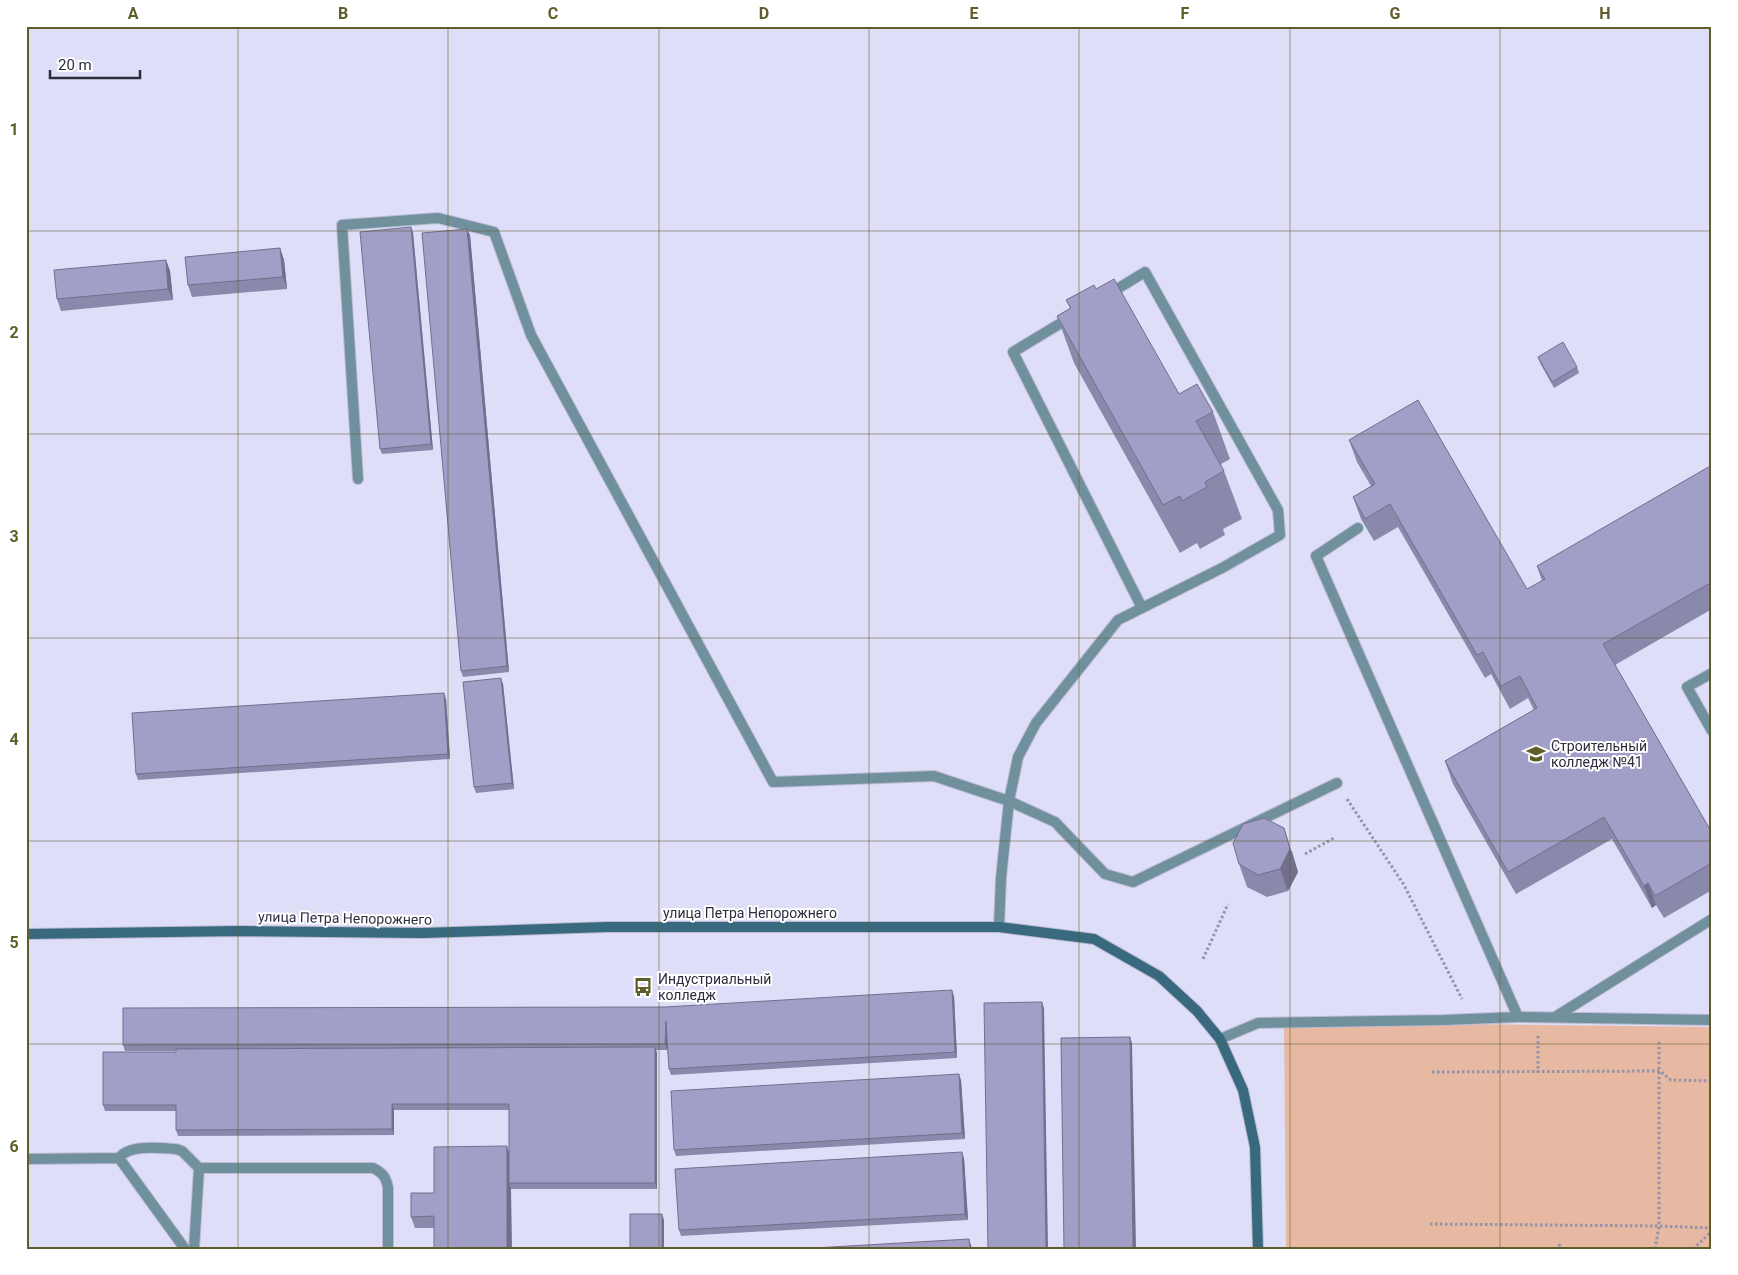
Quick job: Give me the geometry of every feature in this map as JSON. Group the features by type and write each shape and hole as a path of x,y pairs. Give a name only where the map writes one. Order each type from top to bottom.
{"street":[{"name":"улица Петра Непорожнего","path":"26,934 240,931 422,933 607,927 999,927 1094,939 1159,976 1197,1011 1220,1039 1243,1090 1255,1147 1258,1249"}],"lane":[{"path":"358,479 342,225 438,218 494,232 531,335 773,782 934,776 1009,801 1055,822 1105,874 1133,882 1337,783"},
{"path":"999,927 1001,878 1009,801 1018,757 1036,723 1118,620 1222,568 1280,534 1278,510 1145,272 1104,297"},
{"path":"1079,312 1013,352 1142,608"},
{"path":"1358,528 1316,556 1518,1017"},
{"path":"1712,673 1687,687 1712,731"},
{"path":"1554,1018 1712,919"},
{"path":"1220,1039 1258,1023 1518,1017 1712,1020"},
{"path":"26,1159 119,1158 131,1149 176,1149 182,1151 199,1168 373,1168 381,1172 387,1179 388,1249"},
{"path":"119,1158 185,1249"},
{"path":"194,1249 199,1168"}],"path":[{"path":"1337,783 1404,885 1464,1002 1463,1019"},
{"path":"1305,854 1334,838"},
{"path":"1203,959 1228,904"},
{"path":"1538,1018 1538,1073"},
{"path":"1655,1249 1659,1226 1659,1019"},
{"path":"1432,1072 1660,1071 1672,1080 1712,1081"},
{"path":"1430,1224 1659,1226 1712,1230"},
{"path":"1694,1249 1712,1230"},
{"path":"1705,1239 1712,1239"},
{"path":"1559,1244 1561,1249"}],"shaded area":[{"path":"1284,1022 1712,1027 1712,1249 1286,1249"}],"building":[{"path":"411,227 431,444 380,449 360,232"},
{"path":"467,229 507,666 461,671 422,233"},
{"path":"280,248 283,277 188,285 185,257"},
{"path":"166,260 168,289 57,299 54,270"},
{"path":"1114,279 1179,394 1197,384 1213,412 1196,421 1224,471 1205,482 1207,487 1182,501 1180,496 1163,505 1057,316 1071,308 1066,300 1094,285 1096,289"},
{"path":"1563,342 1577,367 1552,382 1538,357"},
{"path":"1418,400 1527,589 1545,579 1537,566 1712,465 1712,582 1603,644 1712,833 1712,863 1655,896 1648,883 1644,886 1604,817 1508,872 1445,761 1537,708 1520,676 1501,686 1483,652 1477,655 1390,504 1365,519 1353,497 1375,484 1349,440"},
{"path":"501,678 512,783 474,787 463,682"},
{"path":"444,693 448,754 136,774 132,713"},
{"path":"1264,818 1284,828 1290,849 1280,869 1258,875 1239,864 1233,843 1243,824"},
{"path":"952,990 955,1052 669,1069 666,1021 665,1044 123,1045 123,1008 665,1007"},
{"path":"1042,1002 1046,1249 988,1249 984,1003"},
{"path":"1130,1037 1133,1249 1064,1249 1061,1038"},
{"path":"655,1047 655,1183 509,1183 509,1104 392,1104 392,1129 176,1130 176,1105 103,1105 103,1052 176,1052 176,1049"},
{"path":"959,1074 962,1133 674,1150 671,1091"},
{"path":"507,1146 507,1249 434,1249 434,1216 411,1217 411,1193 434,1193 434,1147"},
{"path":"962,1152 965,1214 679,1230 675,1169"},
{"path":"630,1214 662,1214 662,1249 630,1249"},
{"path":"969,1239 970,1249 797,1249"}],"place":[{"name":"Строительный колледж №41","path":"1536,754"},
{"name":"Индустриальный колледж","path":"643,987"}]}
